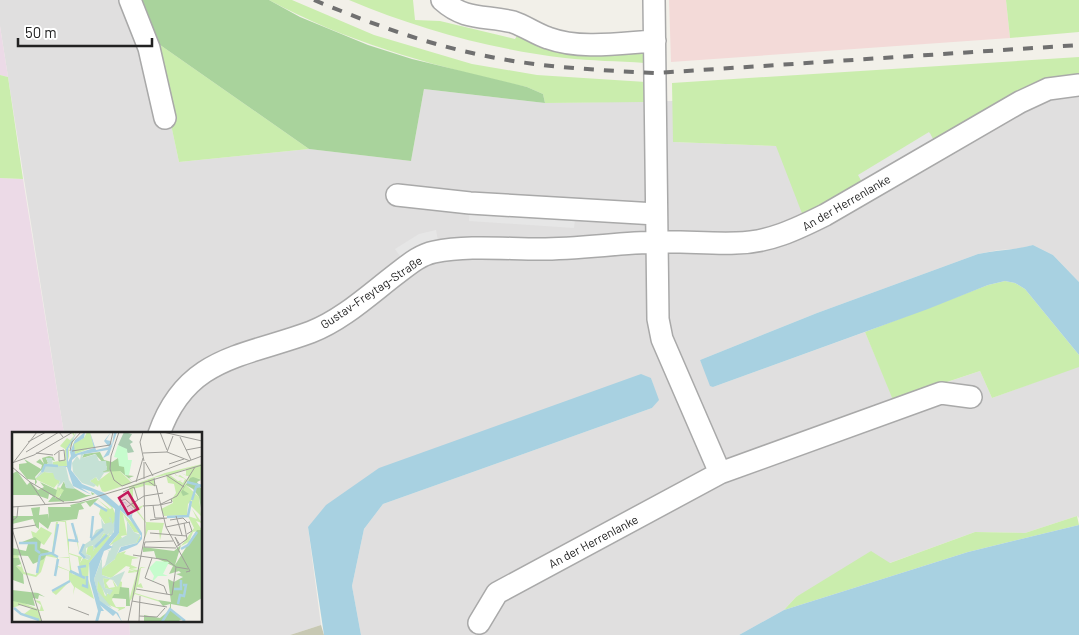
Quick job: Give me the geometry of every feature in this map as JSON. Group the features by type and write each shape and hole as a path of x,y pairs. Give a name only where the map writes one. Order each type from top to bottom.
{"street":[{"path":"130,0 149,48 165,118"},
{"path":"442,0 454,11 478,18 514,23 548,38 570,44 655,41"},
{"path":"654,0 658,319 662,339 720,473"},
{"name":"An der Herrenlanke","path":"656,242 738,243 774,237 797,230 1020,102 1048,89 1079,85"},
{"path":"397,196 470,203 656,214"},
{"name":"Gustav-Freytag-Straße","path":"160,432 169,410 177,398 203,372 237,354 318,329 336,319 412,262 431,253 454,249 549,249 656,242"},
{"name":"An der Herrenlanke","path":"479,623 497,593 720,473 941,393 971,397"}],"shaded area":[{"path":"0,0 137,0 153,40 179,162 309,149 411,161 424,89 545,103 673,101 673,142 776,146 1079,74 1079,282 1053,255 1033,245 1018,249 978,254 817,313 700,360 713,387 865,332 894,400 980,371 992,398 1079,366 1079,518 1077,516 1025,533 975,532 796,597 784,610 739,635 361,635 352,586 364,529 383,504 652,408 658,400 651,378 308,527 321,625 290,635 130,635 129,622 202,622 202,432 64,432 0,26"},
{"path":"669,0 1006,0 1010,38 671,62"},
{"path":"0,26 8,77 0,75"},
{"path":"929,132 934,141 863,184 858,175"},
{"path":"0,178 23,179 64,432 12,432 12,622 129,622 130,635 0,635"},
{"path":"470,203 576,210 574,228 469,221"},
{"path":"436,230 440,251 407,266 395,249 419,234"},
{"path":"321,625 324,635 290,635"}],"green space":[{"path":"137,0 269,0 300,17 368,45 412,59 527,87 543,94 545,103 424,89 411,161 309,149 153,40"},
{"path":"269,0 292,0 374,35 472,64 537,75 646,82 645,102 545,103 543,94 527,87 428,62 363,42 300,16"},
{"path":"349,0 413,0 415,20 440,21 515,39 518,34 635,51 645,55 645,63 565,58 509,49 428,29"},
{"path":"1006,0 1079,0 1079,32 1010,38"},
{"path":"153,40 309,149 179,162"},
{"path":"1079,57 1079,74 1049,81 934,141 930,133 859,175 863,184 803,216 776,146 673,142 672,83"},
{"path":"0,75 8,77 23,179 0,178"},
{"path":"1005,281 1015,283 1025,289 1079,355 1079,367 992,398 980,371 893,400 865,332 988,285"},
{"path":"1077,516 1079,525 968,552 784,610 796,597 871,551 890,563 975,532 1025,533"}],"water":[{"path":"1033,245 1053,255 1079,282 1079,355 1025,289 1015,283 1005,281 988,285 928,309 713,387 710,386 700,360 817,313 978,254"},
{"path":"641,374 651,378 659,400 652,408 383,504 364,529 352,586 361,635 324,635 308,527 326,505 379,468"},
{"path":"1079,525 1079,635 739,635 784,610 968,552"}],"railway":[{"path":"314,0 431,43 517,62 610,71 656,73 1079,45"}]}
